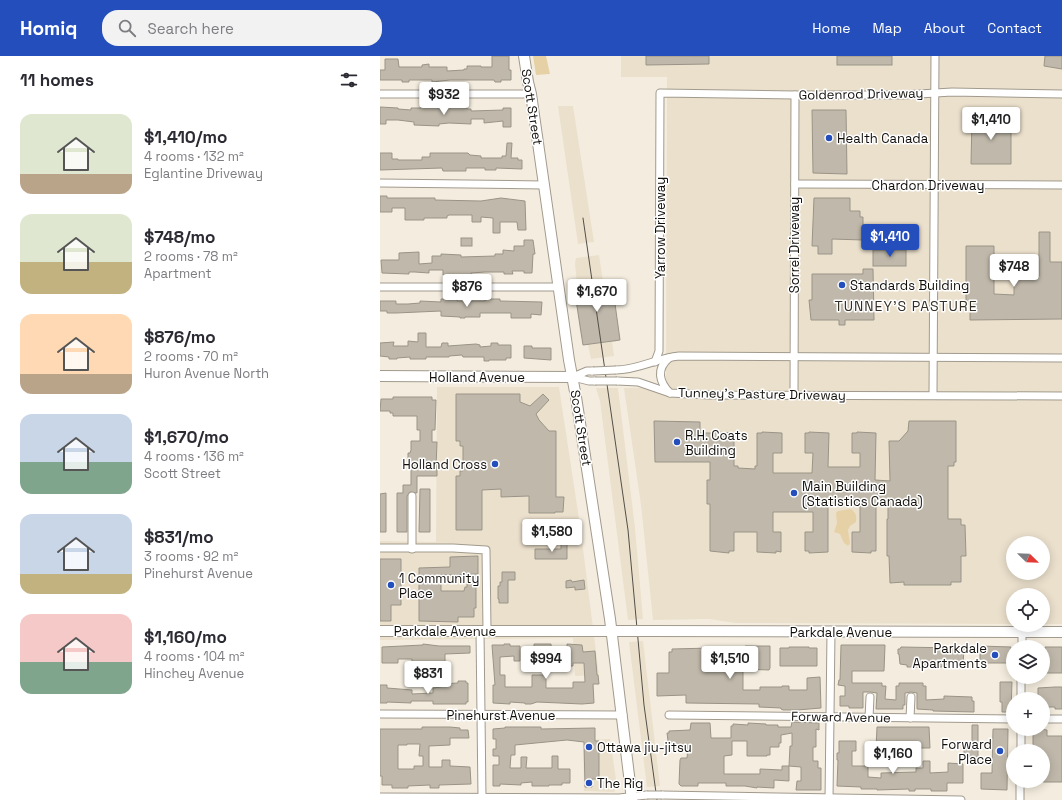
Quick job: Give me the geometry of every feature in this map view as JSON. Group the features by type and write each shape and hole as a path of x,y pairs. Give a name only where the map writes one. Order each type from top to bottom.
{"main road":[{"name":"Scott Street","path":"524,56 612,631 632,798"},
{"name":"Holland Avenue","path":"380,376 573,377"},
{"name":"Parkdale Avenue","path":"380,631 1006,632"},
{"name":"Parkdale Avenue","path":"1050,632 1062,632"}],"street":[{"path":"933,395 935,56"},
{"name":"Goldenrod Driveway","path":"660,93 795,96 902,95 934,93 1062,94"},
{"name":"Yarrow Driveway","path":"655,362 659,351 660,93"},
{"path":"380,94 531,94"},
{"name":"Sorrel Driveway","path":"794,395 795,96"},
{"path":"380,183 544,185"},
{"name":"Chardon Driveway","path":"795,184 1062,185"},
{"path":"380,287 559,287"},
{"path":"573,377 587,371 633,369 679,356 1062,358"},
{"path":"668,358 662,365 660,375 663,385 670,393"},
{"name":"Tunney's Pasture Driveway","path":"573,377 589,381 638,382 670,393 1062,396"},
{"path":"412,496 412,549"},
{"path":"380,548 453,548 486,550 481,715 482,798"},
{"path":"829,799 831,632"},
{"path":"1022,632 1022,640"},
{"path":"869,718 870,697"},
{"path":"910,718 911,697"},
{"name":"Pinehurst Avenue","path":"380,714 623,715"},
{"name":"Forward Avenue","path":"669,715 1006,719"},
{"path":"1050,719 1062,719"},
{"path":"1020,788 1020,800"},
{"path":"380,797 441,799 632,798 647,795 662,795 829,799 961,800"}],"shaded area":[{"path":"533,56 546,56 550,74 536,75"},
{"name":"TUNNEY'S PASTURE","path":"621,56 1062,56 1062,624 1050,624 1050,588 1006,588 1006,624 735,623 709,619 653,620 641,505 624,388 666,387 667,77 621,77"},
{"path":"558,106 573,106 594,242 578,244"},
{"path":"599,255 603,281 609,281 616,342 612,342 614,356 591,359 588,345 583,345 580,332 574,287 577,286 575,263 576,258"},
{"path":"437,387 559,387 580,525 599,675 575,676 573,638 380,640 380,541 436,542"},
{"path":"596,388 618,388 635,528 643,619 628,620 600,401"},
{"path":"850,509 855,513 856,522 850,526 848,530 850,543 848,546 844,543 840,534 834,532 837,523 836,513 838,511"},
{"path":"643,641 660,786 647,787 629,642"},
{"path":"610,739 617,786 616,789 614,792 584,791 583,740"}],"building":[{"path":"492,56 509,56 511,80 501,80 501,82 495,82 494,80 450,80 432,82 432,80 409,80 409,82 402,82 402,80 380,80 380,70 385,70 385,59 398,59 399,67 422,67 422,65 429,64 429,67 447,67 447,71 464,70 467,69 467,66 492,67"},
{"path":"646,56 709,56 709,64 646,65"},
{"path":"837,56 892,56 892,65 837,65"},
{"path":"1045,56 1062,56 1062,69 1044,66"},
{"path":"380,107 411,110 411,108 421,107 459,107 471,109 471,111 503,110 503,108 511,108 511,127 503,127 503,121 484,123 484,119 471,119 471,124 449,123 439,124 439,126 414,125 414,122 398,120 386,120 386,124 380,124"},
{"name":"Health Canada","path":"812,110 846,110 847,174 813,173"},
{"path":"972,118 1011,118 1011,164 971,164"},
{"path":"507,143 512,143 511,158 518,158 518,160 522,160 522,169 496,168 496,170 485,170 485,168 466,168 466,171 443,171 442,168 380,170 380,153 392,153 392,159 398,160 422,160 422,157 430,157 430,153 468,153 470,155 481,156 481,158 502,158 502,156 506,156"},
{"path":"380,196 387,196 387,198 435,198 435,200 481,201 501,198 525,201 526,230 518,230 517,222 500,222 500,233 493,233 493,218 481,217 481,222 472,222 472,215 449,215 447,218 405,220 405,208 392,208 392,212 380,212"},
{"path":"814,198 850,198 850,211 860,211 860,217 863,217 863,240 832,239 832,254 818,254 818,246 812,246"},
{"path":"1039,232 1050,232 1050,262 1062,262 1062,319 970,320 970,304 966,304 966,246 994,246 994,294 1014,295 1014,276 1039,276"},
{"path":"461,238 472,238 472,246 461,246"},
{"path":"524,240 533,240 535,254 533,254 532,273 524,273 524,271 512,271 513,274 504,274 504,272 485,272 471,273 471,276 443,275 443,270 429,270 429,273 382,273 381,260 399,260 399,253 419,252 419,264 432,263 432,256 441,256 441,254 461,255 461,257 495,256 495,254 503,254 503,250 514,251 514,246 524,246"},
{"path":"873,250 906,250 906,266 873,266"},
{"name":"Standards Building","path":"863,269 873,269 874,320 845,320 845,325 839,325 839,320 811,320 809,300 812,300 812,274 863,274"},
{"path":"612,282 620,340 583,345 574,287"},
{"path":"441,299 457,299 457,301 485,301 485,299 500,299 500,301 542,302 541,315 531,314 531,318 511,318 511,313 480,313 480,317 460,318 441,316 441,311 387,313 387,311 380,311 380,301 396,301 396,304 408,304 420,303 420,301 441,302"},
{"path":"418,333 426,333 426,347 441,347 442,343 448,343 448,346 476,344 480,345 480,347 491,346 491,343 498,343 498,345 511,345 511,358 506,358 506,360 484,361 484,357 463,357 462,355 449,357 426,357 426,359 410,359 410,357 389,359 389,357 380,356 380,343 394,342 393,346 408,346 408,341 418,342"},
{"path":"524,346 532,346 532,348 551,348 551,360 524,358"},
{"name":"Holland Cross","path":"456,394 520,394 520,402 530,406 543,394 549,400 536,414 539,420 549,431 556,431 556,497 564,497 563,512 529,513 529,496 501,497 501,489 482,490 482,530 456,530 456,476 460,476 460,471 463,471 463,446 460,446 460,441 456,441"},
{"path":"393,397 432,397 432,400 436,400 435,430 432,430 432,442 437,442 437,476 417,476 417,493 410,492 407,496 407,532 397,532 397,493 403,493 403,485 411,485 411,468 410,465 408,465 408,453 410,453 411,450 411,441 420,441 420,430 417,430 417,416 393,416 393,413 390,413 390,411 380,411 381,399 393,399"},
{"path":"654,421 700,422 700,433 734,433 734,466 738,466 738,468 755,469 755,466 757,466 757,433 782,433 782,453 773,453 773,473 812,473 813,453 805,453 805,433 809,432 829,433 828,467 860,467 860,453 852,453 852,433 876,433 875,480 890,481 889,441 899,441 908,431 909,421 956,421 956,462 954,462 954,466 948,466 948,519 961,519 961,525 965,525 966,556 961,556 961,582 951,582 951,585 904,585 904,582 890,583 889,556 887,556 888,505 876,505 876,551 871,551 871,553 852,552 852,532 860,532 860,504 828,504 828,552 809,553 809,551 805,551 805,532 813,532 813,512 773,512 773,532 781,532 781,552 757,552 757,532 734,532 734,551 729,551 729,553 710,551 710,504 707,504 707,480 710,480 710,462 655,462"},
{"path":"420,489 430,489 430,532 419,532"},
{"path":"386,493 386,532 380,532 380,494"},
{"path":"561,543 567,544 567,559 535,559 535,549 561,549"},
{"path":"478,556 478,574 441,575 441,591 464,591 467,584 476,584 476,608 474,608 474,617 458,617 458,622 419,621 419,568 450,567 450,557"},
{"name":"1 Community Place","path":"380,559 401,559 401,605 391,605 391,621 380,621"},
{"path":"502,572 515,572 515,580 508,580 508,603 499,603 498,599 498,586 500,586 500,582 502,582"},
{"path":"571,580 572,582 584,580 585,589 575,590 575,587 566,588 566,581"},
{"path":"423,644 439,646 470,646 470,653 445,654 445,664 419,665 419,669 412,669 412,659 398,659 398,663 382,663 382,647"},
{"path":"510,644 510,646 520,646 520,661 514,661 514,656 500,657 500,675 505,675 505,687 532,687 532,675 546,675 546,688 573,688 573,682 585,682 584,663 573,663 573,666 567,666 567,644 582,645 583,652 595,651 599,684 593,684 594,703 493,703 493,685 495,685 492,645"},
{"path":"534,644 551,644 552,664 537,663 534,655"},
{"path":"841,645 885,645 884,671 852,671 852,683 882,683 882,686 886,686 885,699 896,700 896,686 899,686 899,683 923,683 923,686 926,686 926,700 944,699 944,696 972,697 972,701 974,701 974,712 917,709 917,693 911,692 905,693 905,705 903,705 903,709 876,709 877,693 870,692 863,692 863,708 849,708 849,706 840,706 840,696 845,696 845,686 838,685 840,680"},
{"path":"745,646 770,646 770,668 769,670 743,669 743,690 760,690 760,687 789,686 789,690 807,690 807,678 820,677 821,708 783,710 781,708 759,707 759,704 686,703 686,695 657,696 657,673 669,673 669,652 672,652 672,649 726,649 726,652 728,652 728,660 745,660"},
{"path":"957,646 964,646 963,667 957,667 957,664 945,664 945,666 942,667 907,667 907,665 900,664 898,649 901,647 957,648"},
{"name":"Parkdale Apartments","path":"980,646 1006,647 1006,663 980,663"},
{"path":"1050,647 1062,647 1062,673 1050,673"},
{"path":"780,648 817,648 817,666 780,666"},
{"path":"458,681 466,681 466,683 468,683 468,702 466,702 466,704 433,704 433,701 380,703 380,685 387,685 387,688 412,690 412,694 433,693 433,688 441,687 441,684 458,683"},
{"path":"1000,682 1012,684 1012,692 1006,692 1006,712 1002,712 1002,702 1000,702"},
{"path":"1062,687 1062,709 1050,707 1050,692 1038,692 1038,688"},
{"path":"792,722 819,723 819,730 816,729 816,747 813,747 813,761 818,761 818,768 821,768 821,790 796,790 797,781 801,781 801,767 789,766 789,781 774,780 774,788 726,786 726,783 698,783 698,786 681,786 679,784 680,760 681,758 687,758 688,747 669,748 667,733 669,733 669,731 690,730 691,723 710,723 711,738 731,738 731,726 733,726 733,724 748,725 748,723 778,725 778,727 791,727","holes":["792,733 789,766 782,766 782,770 760,769 760,774 724,774 724,756 732,755 732,741 747,741 747,756 770,755 770,747 779,747 779,743 781,743 781,735"]},
{"path":"972,725 978,725 978,757 964,758 964,749 972,749"},
{"path":"422,727 450,727 460,728 460,730 468,730 469,738 450,738 450,745 429,746 429,767 442,767 442,760 450,760 450,766 470,767 471,784 439,785 439,788 430,788 430,785 408,786 408,788 392,788 392,785 382,785 382,776 380,776 380,729 422,729","holes":["420,744 419,756 423,756 423,766 414,766 414,769 398,769 398,745"]},
{"path":"505,727 541,727 541,729 595,728 595,741 599,741 599,779 592,779 592,787 585,787 584,742 567,740 515,745 515,755 511,755 510,768 521,768 521,757 527,757 526,768 552,768 552,756 558,756 558,769 570,769 570,783 562,783 562,785 532,786 532,782 521,783 521,785 500,784 500,786 493,786 493,765 499,765 499,756 493,756 493,749 496,749 496,739 493,739 493,729"},
{"path":"877,727 929,727 930,748 876,748"},
{"name":"Forward Place","path":"993,729 1006,729 1006,736 1008,736 1008,744 1006,744 1007,790 981,789 981,773 992,773"},
{"path":"1033,736 1062,736 1062,782 1050,782 1050,744 1033,744"},
{"path":"839,741 856,741 856,751 852,751 852,766 868,766 868,777 881,778 881,773 916,772 916,768 923,768 923,761 930,761 930,773 948,772 948,763 963,764 963,783 947,783 947,791 931,791 931,789 915,789 915,791 909,791 909,789 877,790 861,789 861,787 837,786 837,753 839,753"}],"tram line":[{"path":"583,218 628,530 644,705 657,800"}],"place":[{"name":"Health Canada","path":"829,138"},
{"name":"Standards Building","path":"842,285"},
{"name":"R.H. Coats Building","path":"677,442"},
{"name":"Holland Cross","path":"495,464"},
{"name":"Main Building (Statistics Canada)","path":"794,493"},
{"name":"1 Community Place","path":"391,585"},
{"name":"Parkdale Apartments","path":"995,655"},
{"name":"Ottawa jiu-jitsu","path":"589,747"},
{"name":"Forward Place","path":"1000,751"},
{"name":"The Rig","path":"589,783"}],"district":[{"name":"TUNNEY'S PASTURE","path":"906,306"}]}
